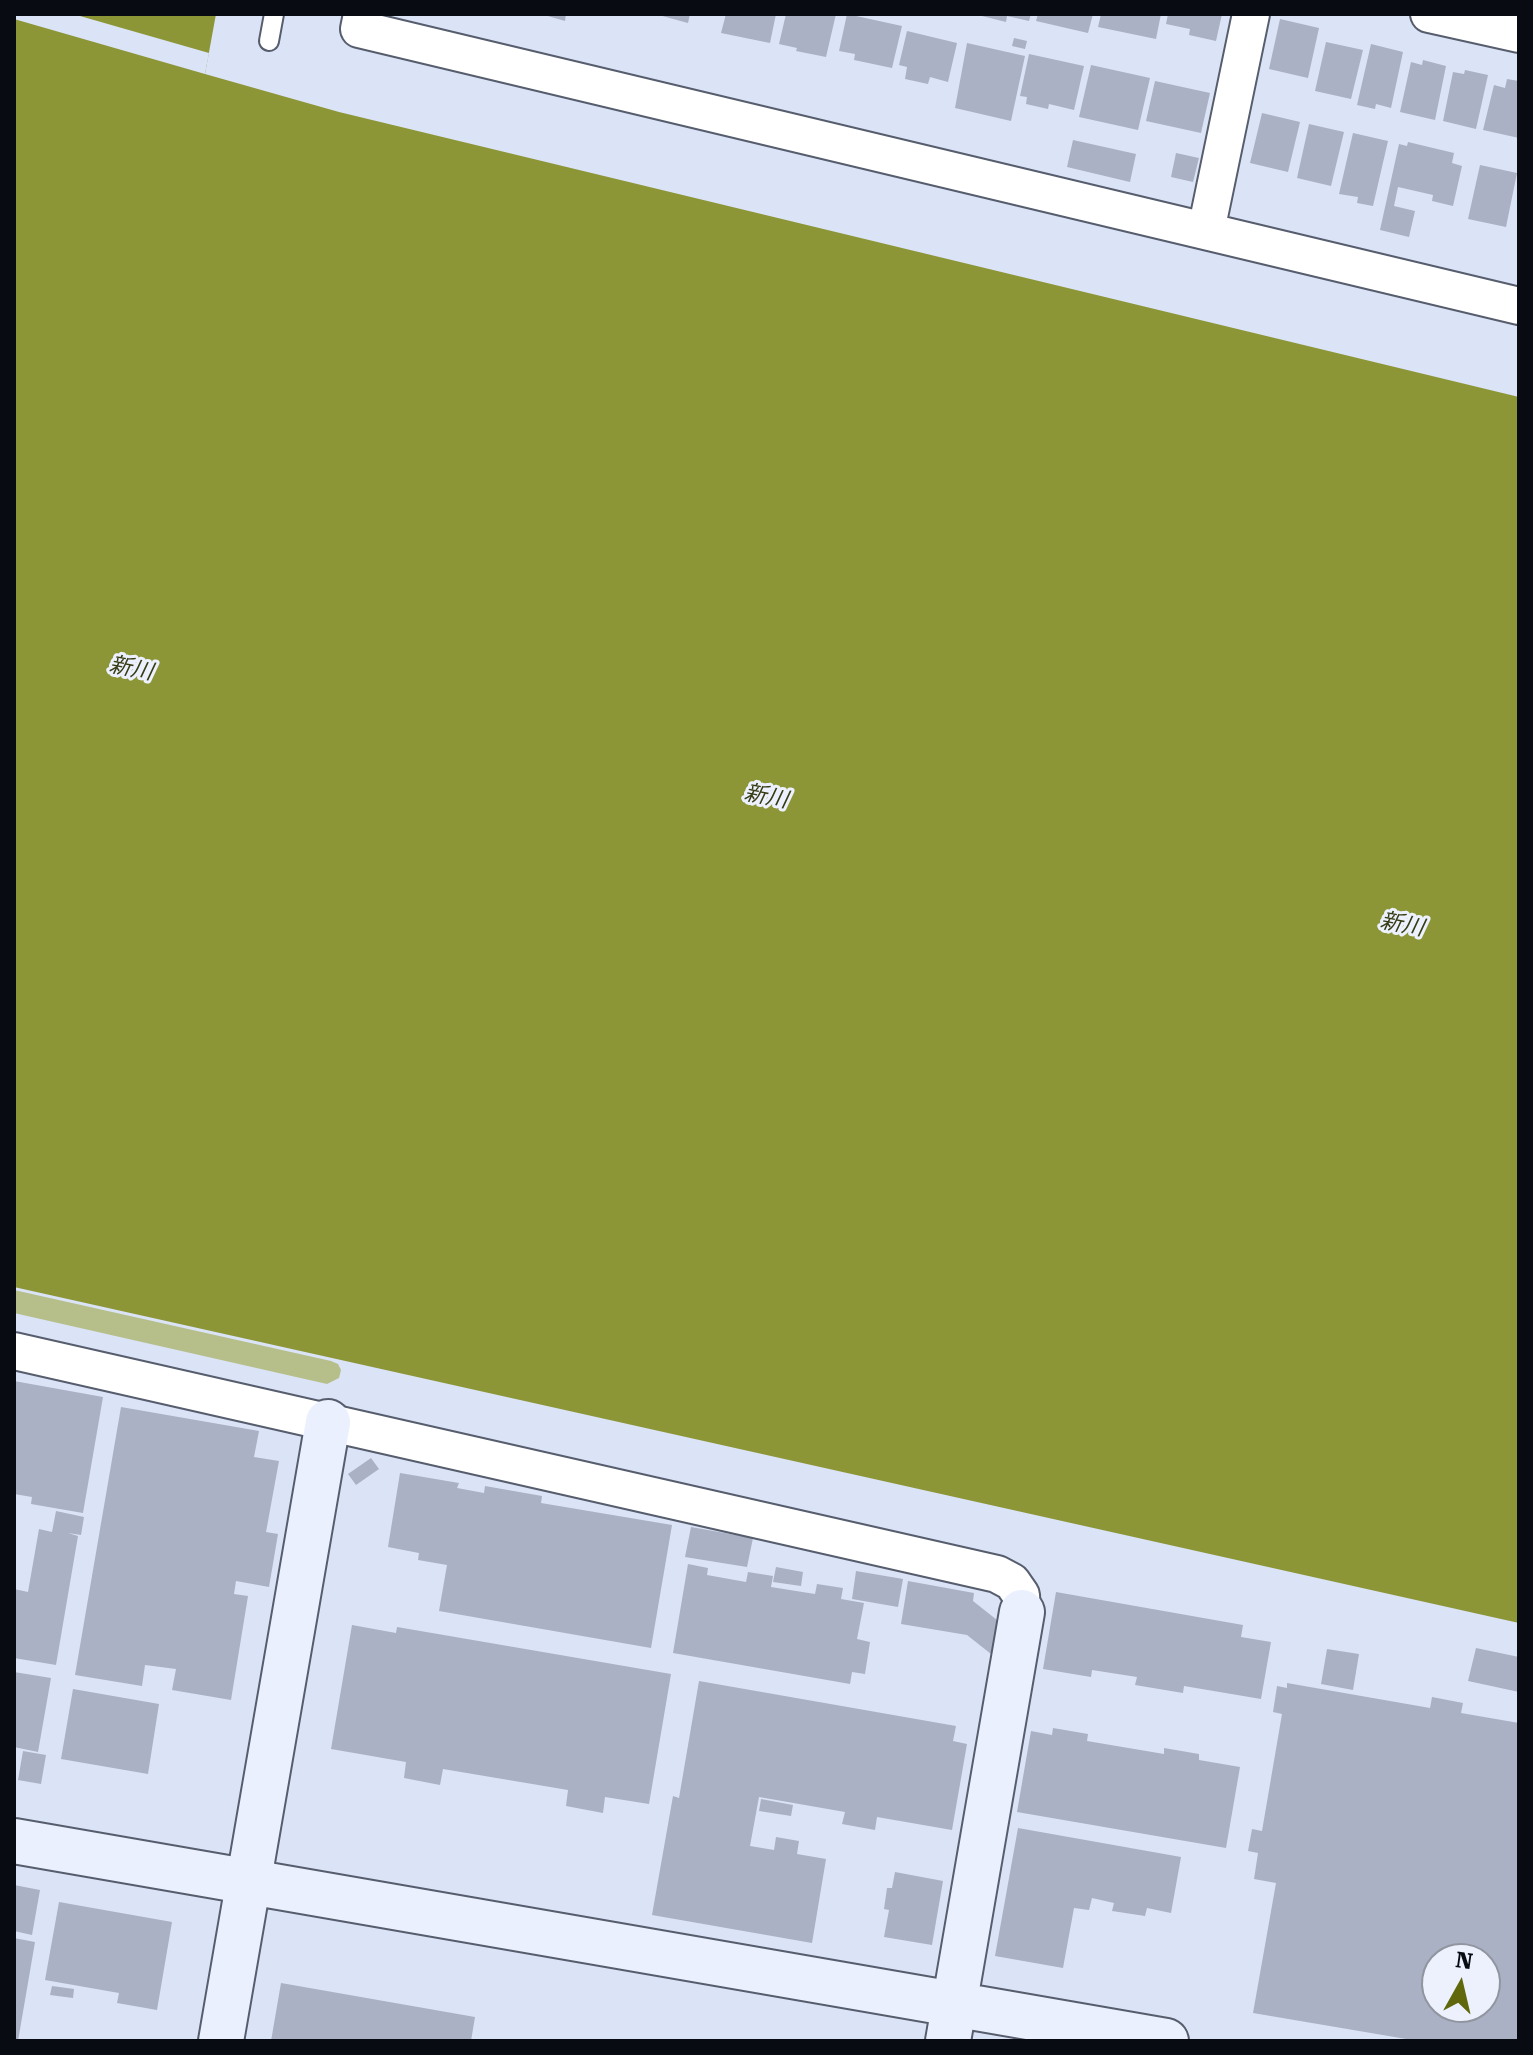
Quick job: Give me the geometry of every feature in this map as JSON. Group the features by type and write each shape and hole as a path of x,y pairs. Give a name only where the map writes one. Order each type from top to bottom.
{"street":[{"path":"362,14 359,29 1519,306"},
{"path":"1206,231 1251,14"},
{"path":"1429,14 1519,34"},
{"path":"14,1351 997,1574 1012,1582 1021,1595 1022,1612 951,2023"},
{"path":"221,2041 328,1422"},
{"path":"14,1841 249,1882 951,2023 1166,2041"}],"lane":[{"path":"269,41 274,14"}],"shaded area":[{"path":"14,1290 331,1361 338,1364 341,1370 339,1378 327,1384 14,1313"}],"water":[{"name":"新川","path":"14,14 216,14 205,74 339,112 1519,397 1519,1623 14,1287"}],"pier":[{"path":"14,14 73,14 209,53 205,74 14,19"}],"building":[{"path":"541,14 566,14 565,21"},
{"path":"655,14 690,14 688,23"},
{"path":"726,14 776,14 770,43 721,33"},
{"path":"786,14 836,14 826,57 779,44"},
{"path":"847,14 902,26 892,68 854,60 855,54 839,51"},
{"path":"974,14 1031,14 1029,21 1007,16 1006,22"},
{"path":"1038,14 1093,14 1088,33 1036,21"},
{"path":"1101,14 1161,14 1156,39 1098,27"},
{"path":"1168,14 1222,14 1216,41 1189,35 1190,29 1166,24"},
{"path":"1280,19 1319,28 1308,78 1269,69"},
{"path":"907,31 957,43 948,82 930,77 928,84 905,79 907,67 899,65"},
{"path":"1014,38 1027,41 1025,49 1012,46"},
{"path":"1326,42 1363,50 1351,99 1315,91"},
{"path":"967,43 1025,56 1011,121 955,108"},
{"path":"1371,44 1403,52 1391,108 1376,104 1375,109 1357,105"},
{"path":"1029,54 1084,66 1074,110 1049,104 1048,109 1026,104 1027,97 1020,96"},
{"path":"1423,60 1446,66 1435,120 1400,112 1411,62 1422,65"},
{"path":"1091,65 1150,78 1138,130 1079,117"},
{"path":"1465,70 1488,75 1476,129 1443,121 1453,72 1464,74"},
{"path":"1507,79 1519,81 1519,138 1483,130 1494,85 1505,88"},
{"path":"1155,81 1210,93 1201,133 1146,121"},
{"path":"1262,113 1300,122 1288,172 1250,163"},
{"path":"1309,124 1344,132 1331,186 1297,178"},
{"path":"1353,133 1388,141 1373,206 1357,203 1358,197 1339,194"},
{"path":"1073,140 1136,154 1130,182 1067,167"},
{"path":"1408,142 1454,153 1452,163 1462,166 1453,206 1432,201 1433,195 1398,187 1394,206 1415,211 1409,237 1380,230 1399,144 1407,146"},
{"path":"1176,153 1199,158 1193,182 1171,177"},
{"path":"1480,165 1517,173 1506,227 1468,219"},
{"path":"14,1381 103,1397 83,1513 31,1504 32,1497 14,1494"},
{"path":"121,1407 259,1431 254,1457 279,1461 266,1532 278,1534 269,1587 236,1581 234,1594 248,1596 231,1700 172,1690 176,1669 145,1665 142,1686 75,1675"},
{"path":"371,1458 379,1469 356,1485 348,1474"},
{"path":"400,1473 459,1483 457,1488 484,1493 485,1486 542,1496 541,1503 672,1525 651,1648 439,1611 447,1565 418,1560 419,1553 388,1547"},
{"path":"56,1511 84,1517 81,1535 68,1533 78,1536 56,1665 14,1658 14,1589 28,1592 39,1529 52,1532"},
{"path":"691,1527 753,1538 747,1567 685,1557"},
{"path":"688,1564 708,1568 707,1575 746,1582 748,1572 773,1576 771,1587 815,1594 817,1584 843,1588 841,1599 864,1603 857,1639 870,1642 865,1674 852,1672 850,1684 673,1653"},
{"path":"776,1567 803,1572 801,1586 773,1582"},
{"path":"856,1571 903,1579 898,1607 852,1599"},
{"path":"908,1581 974,1593 973,1601 997,1620 991,1654 967,1635 901,1624"},
{"path":"1056,1592 1243,1625 1241,1637 1271,1642 1261,1699 1184,1686 1183,1693 1135,1685 1137,1677 1092,1670 1091,1677 1043,1669"},
{"path":"352,1625 396,1633 397,1627 671,1674 649,1804 605,1797 603,1813 566,1806 568,1790 443,1769 440,1785 404,1778 406,1762 331,1749"},
{"path":"1476,1648 1519,1657 1519,1692 1468,1681"},
{"path":"1327,1649 1359,1654 1353,1690 1321,1684"},
{"path":"14,1672 51,1678 38,1752 14,1747"},
{"path":"699,1681 956,1726 953,1741 967,1744 952,1830 877,1817 875,1830 842,1824 845,1812 759,1797 750,1846 774,1850 776,1837 799,1841 797,1854 826,1859 812,1943 652,1915 673,1796 679,1798"},
{"path":"1287,1683 1430,1708 1432,1697 1463,1703 1461,1713 1519,1723 1519,2041 1418,2041 1253,2013 1276,1883 1254,1879 1258,1853 1248,1851 1252,1829 1262,1831 1282,1714 1273,1712 1277,1686 1287,1688"},
{"path":"73,1689 159,1704 148,1774 61,1759"},
{"path":"1053,1728 1088,1734 1087,1741 1164,1754 1164,1748 1199,1754 1199,1760 1240,1767 1226,1848 1017,1812 1031,1731 1052,1735"},
{"path":"23,1751 46,1755 41,1784 18,1780"},
{"path":"761,1799 793,1805 791,1816 759,1811"},
{"path":"1018,1828 1181,1857 1171,1913 1147,1908 1145,1916 1112,1911 1114,1903 1092,1898 1089,1910 1074,1908 1063,1968 995,1956"},
{"path":"895,1872 943,1881 932,1945 884,1937 889,1910 884,1909 887,1888 892,1888"},
{"path":"14,1885 40,1890 32,1935 14,1931"},
{"path":"59,1902 172,1922 157,2010 117,2003 119,1993 45,1980"},
{"path":"14,1938 35,1942 18,2041 14,2041"},
{"path":"281,1983 475,2017 471,2041 271,2041"},
{"path":"52,1986 74,1989 73,1998 50,1995"}]}
